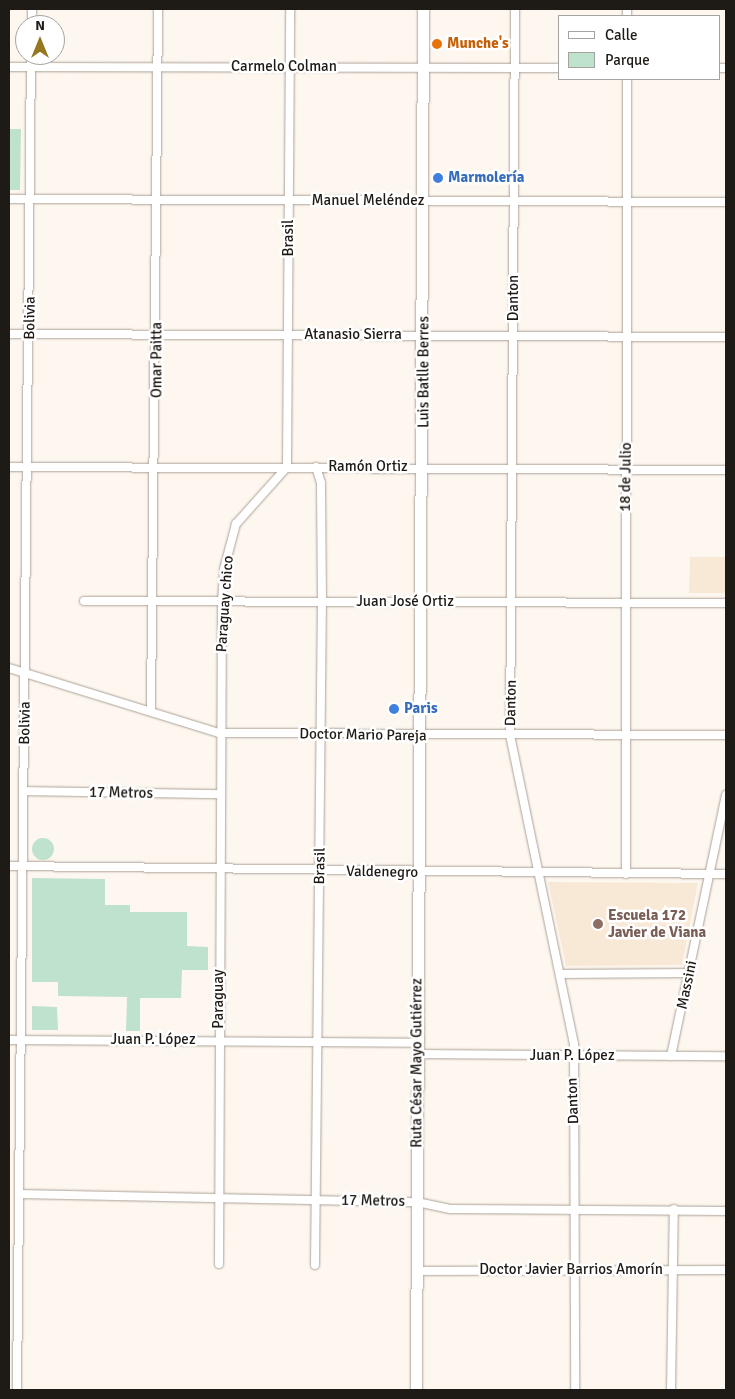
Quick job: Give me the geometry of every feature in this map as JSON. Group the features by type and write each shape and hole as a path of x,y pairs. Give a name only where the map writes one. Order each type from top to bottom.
{"street":[{"name":"Omar Paitta","path":"151,711 156,467 158,9"},
{"name":"Brasil","path":"287,467 290,9"},
{"name":"Luis Batlle Berres","path":"422,736 423,9"},
{"name":"Danton","path":"515,9 515,335 510,736 560,974 572,1056 576,1268 574,1390"},
{"name":"Carmelo Colman","path":"9,67 558,68"},
{"name":"Bolivia","path":"17,1390 12,1267 20,1194 30,334 31,67"},
{"name":"18 de Julio","path":"626,874 624,602 627,80"},
{"name":"Manuel Meléndez","path":"9,199 726,202"},
{"name":"Atanasio Sierra","path":"9,334 289,336 424,334 726,337"},
{"name":"Ramón Ortiz","path":"9,467 423,467 726,470"},
{"name":"Paraguay chico","path":"219,733 224,568 236,524 287,467"},
{"name":"Brasil","path":"315,1265 322,602 321,483 316,468"},
{"name":"Juan José Ortiz","path":"84,600 726,603"},
{"name":"Doctor Mario Pareja","path":"9,668 219,733 422,736 625,733 726,735"},
{"name":"Paraguay","path":"219,733 217,1198 219,1264"},
{"name":"Ruta César Mayo Gutiérrez","path":"416,1390 417,1049 422,736"},
{"name":"17 Metros","path":"24,791 219,794"},
{"name":"Massini","path":"671,1056 726,795"},
{"name":"Valdenegro","path":"9,866 218,870 726,874"},
{"path":"560,974 690,973"},
{"name":"Juan P. López","path":"9,1040 316,1041 417,1049 572,1056 726,1056"},
{"name":"17 Metros","path":"20,1194 417,1202 451,1209 726,1210"},
{"path":"671,1390 674,1209"},
{"name":"Doctor Javier Barrios Amorín","path":"417,1271 576,1268 726,1270"}],"shaded area":[{"path":"690,557 726,557 726,593 689,593"},
{"name":"Escuela 172 Javier de Viana","path":"548,882 698,883 682,965 566,966"}],"green space":[{"path":"9,129 21,129 20,190 9,190"},
{"path":"43,838 51,841 54,849 51,857 43,860 35,857 32,849 35,841"},
{"path":"32,878 105,879 105,905 130,905 130,912 187,912 187,946 208,947 208,970 182,970 181,998 140,998 140,1031 126,1031 127,997 58,996 58,982 32,982"},
{"path":"32,1006 57,1007 58,1030 32,1030"}],"place":[{"name":"Munche's","path":"437,44"},
{"name":"Marmolería","path":"438,178"},
{"name":"Paris","path":"394,709"},
{"name":"Escuela 172 Javier de Viana","path":"598,924"}]}
